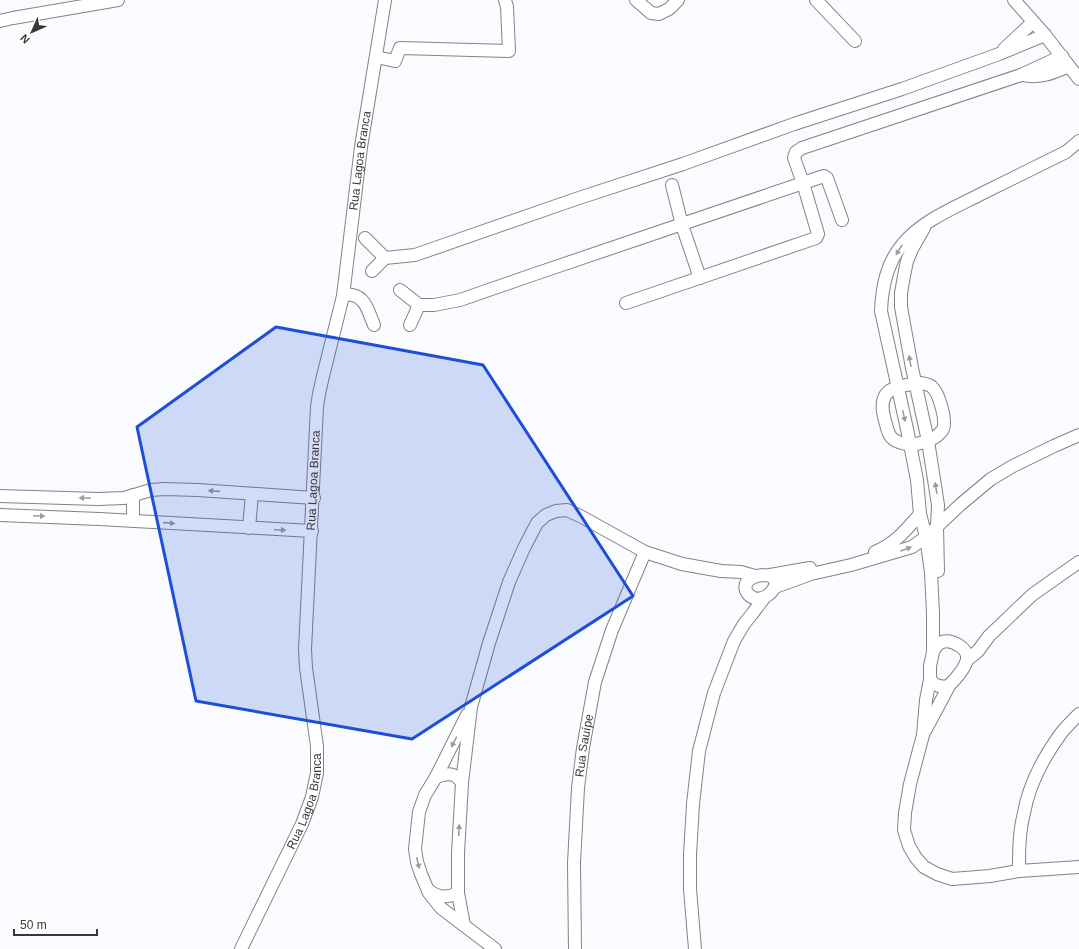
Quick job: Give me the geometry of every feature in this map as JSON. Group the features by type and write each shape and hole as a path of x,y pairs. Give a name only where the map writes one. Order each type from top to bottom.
{"street":[{"path":"0,21 118,0"},
{"name":"Rua Lagoa Branca","path":"241,949 302,824 312,796 317,773 317,746 306,668 305,649 314,498 317,407 343,296 361,147 385,0"},
{"path":"376,57 396,61 400,48 509,51 507,6 505,0"},
{"path":"636,0 651,13 659,14 669,9 678,0"},
{"path":"816,0 855,41"},
{"path":"1014,0 1045,35 1079,79"},
{"path":"999,54 1033,22"},
{"path":"372,271 385,258 415,256 576,199 683,164 794,124 902,89 999,54 1045,35"},
{"path":"626,303 816,238 818,234 794,158 796,152 802,148 1021,75 1062,56"},
{"path":"1021,75 1031,77 1044,76 1069,66"},
{"path":"1066,152 1079,141"},
{"path":"923,735 949,686 964,668 967,656 965,652 954,644 938,625 935,590 926,537 920,514 910,445 881,311 883,287 889,266 900,246 909,237 927,224 942,214 1066,152 1079,149"},
{"path":"400,290 419,306 460,300 824,176 827,178 842,220"},
{"path":"672,185 682,224 700,278"},
{"path":"927,224 914,244 907,261 901,293 901,307 912,368 928,441 938,505 936,527 933,652 930,666 930,679 926,700 923,735 910,784 905,813 904,830 909,846 916,858 924,867 937,874 952,879 990,876 1019,871 1079,867"},
{"path":"365,238 385,258"},
{"path":"343,296 352,294 364,302 374,325"},
{"path":"410,325 419,306"},
{"path":"920,383 930,385 934,389 939,397 944,425 942,430 934,439 910,445 899,442 888,433 882,409 883,398 888,391 897,387 916,384 920,383"},
{"path":"695,949 690,888 690,855 693,804 699,751 714,693 734,641 744,624 764,598 775,587 811,574 851,566 912,547 926,537 961,504 991,479 1013,466 1079,435"},
{"path":"0,496 98,499 124,498 151,490 164,489 314,498"},
{"path":"249,528 252,494"},
{"path":"133,495 133,521"},
{"path":"938,505 953,506 961,504"},
{"path":"464,924 458,893 458,853 462,783 471,707 488,643 509,582 537,523 546,515 556,511 567,510 645,552 682,564 721,571 741,572 755,576 770,576 826,566 863,557 878,551 895,542 920,514"},
{"path":"0,515 312,531"},
{"name":"Rua Sauípe","path":"575,949 574,863 578,788 583,748 595,682 612,630 645,552"},
{"path":"967,660 978,651 989,636 1032,595 1079,562"},
{"path":"721,571 757,599 764,598"},
{"path":"744,624 747,592 746,584 748,580 755,576"},
{"path":"770,576 776,582 775,587"},
{"path":"933,652 939,644 943,642 954,644 974,643 989,636"},
{"path":"930,679 934,684 939,686 949,686"},
{"path":"471,707 436,777 425,795 419,812 415,849 417,862 429,893 441,908 495,949"},
{"path":"1019,871 1020,840 1024,812 1032,785 1045,757 1063,731 1079,714"},
{"path":"436,777 444,774 454,775 459,778 462,783"},
{"path":"427,889 432,893 443,897 458,893"}],"highlighted area":[{"path":"276,327 483,365 633,596 412,739 196,701 137,427"}]}
